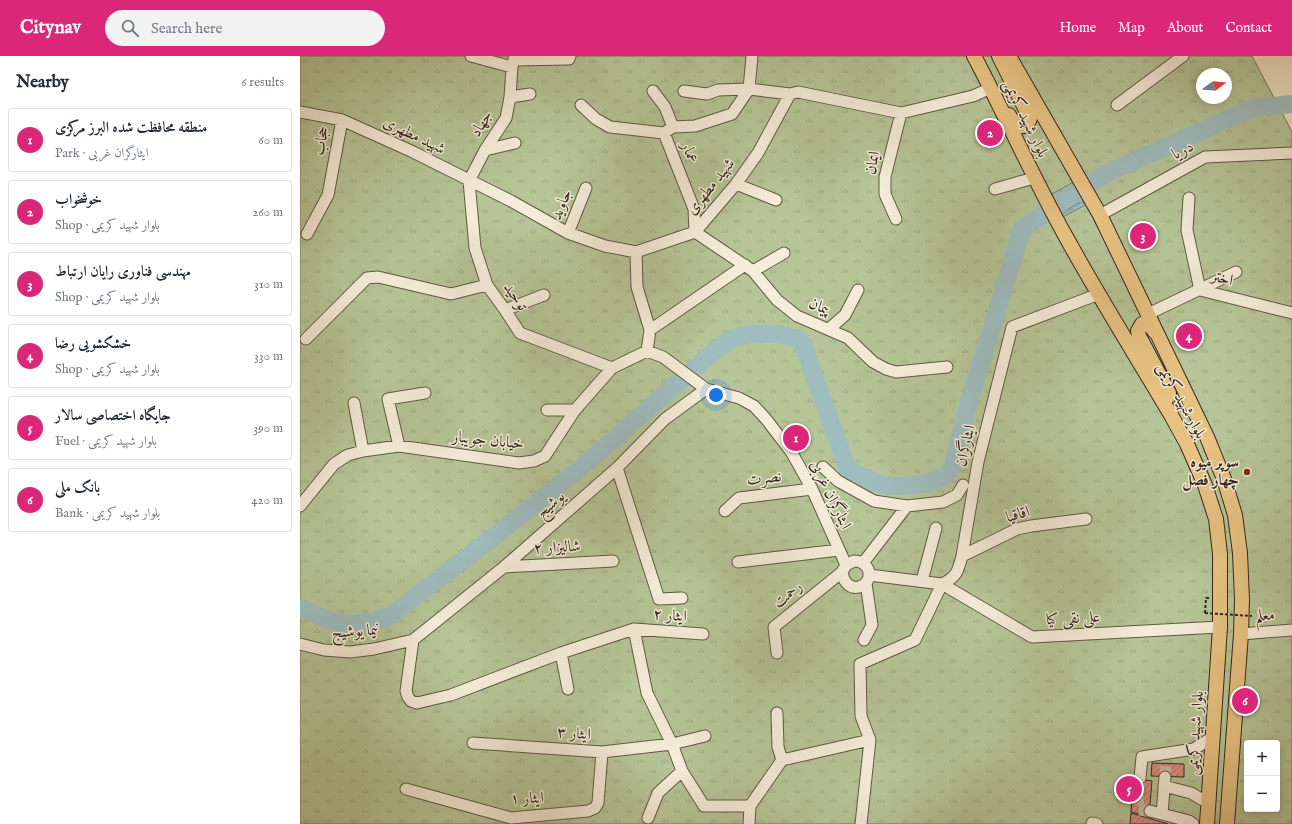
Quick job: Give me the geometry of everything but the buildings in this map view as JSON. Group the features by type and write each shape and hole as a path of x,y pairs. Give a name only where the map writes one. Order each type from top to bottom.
{"main road":[{"name":"بلوار شهید کریمی","path":"974,56 1034,178 1066,238 1187,444 1205,485 1216,519 1220,554 1220,627 1207,824"},
{"path":"991,88 1015,126 1025,126 1030,118 999,56"},
{"name":"بلوار شهید کریمی","path":"1009,56 1100,215 1207,437 1224,479 1235,515 1240,554 1242,600 1228,824"},
{"path":"1160,339 1149,324 1142,324 1139,327 1138,336 1169,393 1171,415"}],"street":[{"path":"471,56 514,61 569,59 570,56"},
{"path":"581,105 596,119 610,127 668,130 695,126 732,114 749,89 752,56"},
{"path":"1117,105 1183,56"},
{"name":"جهاد","path":"469,182 485,150 506,118 514,61"},
{"path":"684,91 707,94 718,90 749,89 790,94 798,92 901,113 972,96 991,88"},
{"name":"عمار","path":"653,91 665,107 668,130 694,209 695,232"},
{"path":"510,97 530,94"},
{"name":"شهید مطهری","path":"300,112 342,120 411,151 469,182 511,201 568,233 605,246 636,252 695,232 736,184 758,153 790,94"},
{"name":"ایمان","path":"896,219 885,194 886,177 901,113"},
{"name":"حجاب","path":"307,234 328,195 342,120"},
{"path":"485,150 516,143"},
{"name":"دریا","path":"1100,215 1205,157 1292,153"},
{"path":"995,190 1034,178"},
{"name":"توحید","path":"469,182 475,248 487,284 520,332 612,368"},
{"path":"736,184 776,200"},
{"name":"جاوید","path":"568,233 586,188"},
{"path":"1189,198 1187,230 1200,290 1236,272"},
{"name":"پیمان","path":"695,232 749,268 777,300 797,316 848,338 873,362 886,369 896,372 947,367"},
{"path":"636,252 637,287 650,330 647,351 663,358 703,387"},
{"path":"650,330 749,268 784,252"},
{"path":"306,339 367,278 378,277 451,294 487,284"},
{"path":"829,329 845,315 858,290"},
{"name":"اختر","path":"1148,314 1200,290 1292,313"},
{"name":"ایثارگران","path":"942,584 952,579 958,570 962,556 978,462 1012,327 1098,294"},
{"path":"505,310 544,295"},
{"name":"خیابان جویبار","path":"300,506 334,464 348,455 363,451 399,446 519,463 534,461 545,456 575,410 612,368 647,351"},
{"name":"یوشیج","path":"413,640 504,567 617,468 665,419 703,387"},
{"name":"ایثارگران غربی","path":"703,387 739,398 754,406 766,418 792,453 812,489 839,550 844,568"},
{"path":"399,446 388,399 425,393"},
{"path":"354,403 363,451"},
{"path":"547,410 575,410"},
{"path":"823,467 838,481 874,501 907,506 944,502 957,494 963,485"},
{"path":"617,468 659,600 682,598"},
{"name":"نصرت","path":"725,511 739,498 812,489"},
{"path":"863,563 907,506"},
{"name":"اقاقیا","path":"962,556 1017,529 1086,519"},
{"path":"922,582 936,528"},
{"path":"738,562 839,550"},
{"name":"شالیزار ۲","path":"504,567 613,561"},
{"path":"861,824 870,740 861,716 860,664 915,640 942,584 867,579 858,587 850,586 843,578 844,568 854,561 863,563 866,566 867,579 872,625 864,640"},
{"name":"رحمت","path":"777,653 774,627 844,568"},
{"name":"علی نقی کیا","path":"942,584 1032,637 1220,627"},
{"path":"413,640 406,691 411,701 417,703 451,695 561,653 634,629 647,693 672,744 682,771 704,806 750,806"},
{"name":"ایثار ۲","path":"634,629 703,634"},
{"name":"معلم","path":"1241,634 1292,630"},
{"name":"نیما یوشیج","path":"300,644 324,650 350,652 374,649 413,640"},
{"path":"561,653 568,689"},
{"path":"777,713 778,747 782,760"},
{"name":"ایثار ۳","path":"473,743 602,752 672,744 705,736"},
{"path":"1140,778 1142,757 1167,758 1194,749 1213,737"},
{"path":"749,824 750,806 782,760 870,740"},
{"name":"ایثار ۱","path":"406,789 511,818 588,811 595,808 598,802 602,752"},
{"path":"648,818 658,793 682,771"},
{"path":"1162,814 1165,782 1191,793 1208,804"},
{"path":"1150,811 1189,821 1193,824"}],"path":[{"path":"1206,598 1205,613 1252,616"}],"green space":[{"path":"300,56 1252,56 1292,132 1292,824 300,824"}],"water":[{"path":"1072,183 1085,205 1063,217 1050,195"}],"waterway":[{"path":"300,608 329,620 347,624 374,621 390,616 573,474 718,348 735,338 751,334 778,334 802,342 848,470 874,482 887,486 924,484 943,477 950,471 954,461 968,405 1022,229 1105,174 1253,108 1292,104"}],"tunnel":[{"path":"1165,777 1166,762"},
{"path":"1140,778 1138,810 1150,811"}],"place":[{"name":"خوشخواب","path":"990,133"},
{"name":"مهندسی فناوری رایان ارتباط","path":"1143,236"},
{"name":"خشکشویی رضا","path":"1189,336"},
{"name":"منطقه محافظت شده البرز مرکزی","path":"796,438"},
{"name":"سوپر ميوه چهار فصل","path":"1247,472"},
{"name":"بانک ملی","path":"1245,701"},
{"name":"جایگاه اختصاصی سالار","path":"1129,789"}]}
